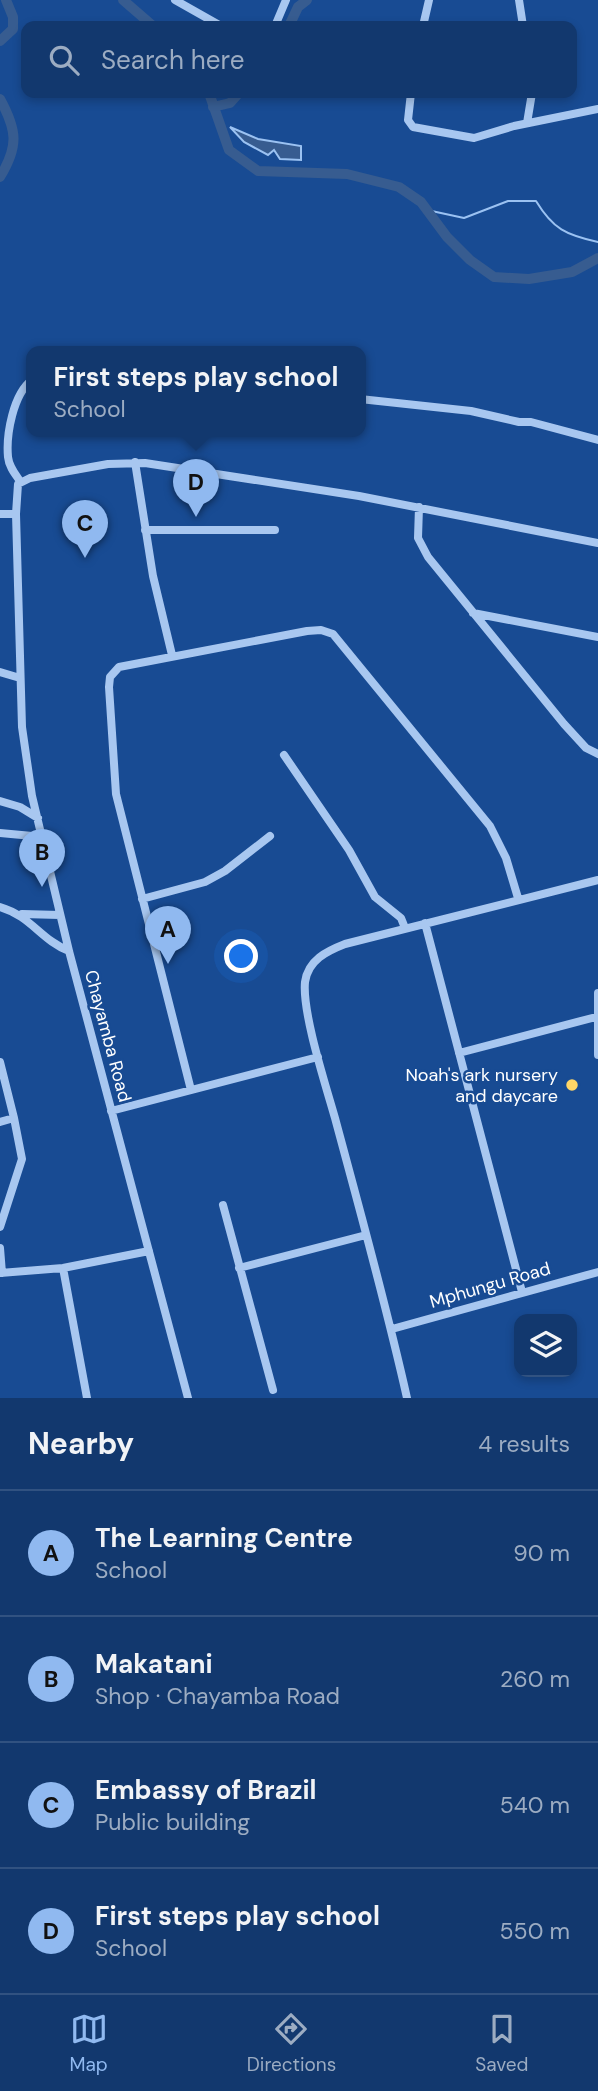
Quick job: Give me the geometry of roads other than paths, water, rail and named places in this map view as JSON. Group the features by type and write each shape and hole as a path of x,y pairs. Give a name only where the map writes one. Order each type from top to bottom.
{"street":[{"path":"175,0 212,21"},
{"path":"277,21 286,0"},
{"path":"424,21 429,0"},
{"path":"519,0 522,21"},
{"path":"410,98 408,120 413,127 467,138 598,109"},
{"path":"527,123 531,98"},
{"path":"26,388 21,395 8,440 9,464 20,481 108,464 135,462 419,508 598,543"},
{"path":"366,400 471,411 519,422 531,422 598,440"},
{"path":"135,462 145,530 172,655"},
{"name":"Chayamba Road","path":"20,481 16,490 16,514 24,754 69,951 188,1398"},
{"path":"419,508 417,526 420,547 564,724 586,748 598,754"},
{"path":"0,514 16,514"},
{"path":"145,530 275,530"},
{"path":"473,613 598,637"},
{"path":"191,1090 113,775 109,681 115,669 172,655 307,631 325,631 332,634 490,826 506,858 517,898"},
{"path":"0,672 20,678"},
{"path":"284,755 349,850 375,897 401,918 404,928"},
{"path":"0,801 20,807 38,818"},
{"path":"0,834 43,837"},
{"path":"142,899 205,882 225,871 270,836"},
{"path":"407,1398 318,1057 305,991 307,974 313,962 332,949 517,898 598,880"},
{"path":"0,907 22,915 60,915"},
{"path":"22,915 51,943 69,951"},
{"path":"425,923 522,1292"},
{"path":"598,993 598,1055"},
{"path":"459,1053 596,1017"},
{"path":"111,1111 318,1057"},
{"path":"0,1062 22,1159 0,1227"},
{"path":"0,1122 14,1118"},
{"path":"223,1205 273,1390"},
{"path":"239,1268 366,1235"},
{"path":"0,1248 1,1273 63,1268 149,1251"},
{"path":"63,1268 87,1398"},
{"name":"Mphungu Road","path":"391,1329 598,1272"}],"water":[{"path":"230,127 258,139 301,146 301,160 280,159 274,150 268,155 244,142"}],"waterway":[{"path":"0,41 13,29 13,17 6,0"},
{"path":"123,0 147,21"},
{"path":"291,21 298,7 307,0"},
{"path":"211,98 229,150 258,171 347,174 399,187 421,202 447,237 470,260 494,277 529,279 572,272 598,258"},
{"path":"213,107 230,103 234,98"},
{"path":"0,99 10,120 13,138 13,147 0,177"},
{"path":"427,210 464,218 508,201 536,201 548,218 561,229 577,237 598,242"}],"place":[{"name":"First steps play school","path":"196,517"},
{"name":"Embassy of Brazil","path":"85,558"},
{"name":"Makatani","path":"42,887"},
{"name":"The Learning Centre","path":"168,964"},
{"name":"Noah's ark nursery and daycare","path":"572,1085"}]}
